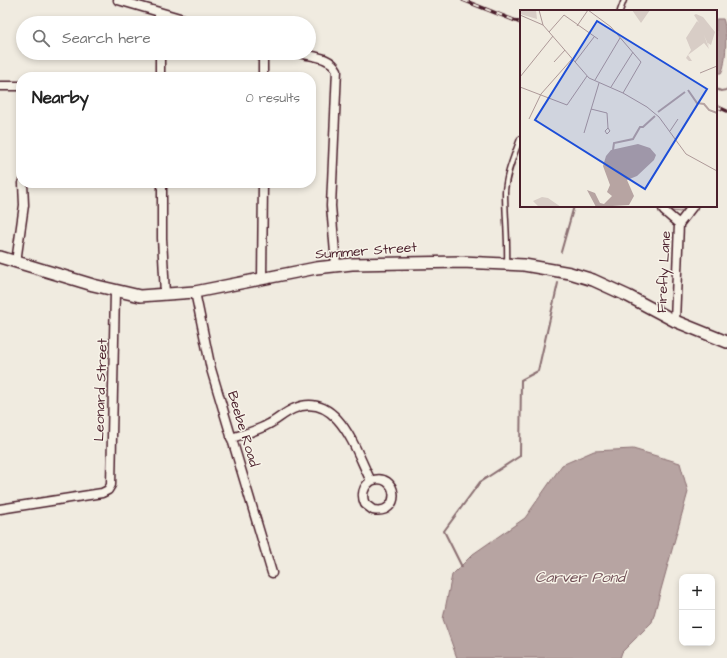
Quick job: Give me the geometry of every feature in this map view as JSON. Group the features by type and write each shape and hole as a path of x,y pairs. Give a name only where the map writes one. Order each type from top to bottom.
{"main road":[{"name":"Summer Street","path":"0,257 116,291 140,296 195,292 336,265 424,262 507,264 549,268 582,276 616,290 675,321 727,342"}],"street":[{"path":"118,0 172,16"},
{"path":"316,57 333,62 337,70 331,206 336,265"},
{"path":"160,60 160,72"},
{"path":"262,72 263,60"},
{"path":"0,86 16,86"},
{"path":"16,262 24,205 23,188"},
{"path":"162,188 162,238 165,294"},
{"path":"262,279 263,188"},
{"name":"Firefly Lane","path":"662,207 664,211 679,224"},
{"name":"Firefly Lane","path":"675,321 679,224 692,207"},
{"name":"Leonard Street","path":"0,509 102,493 108,489 112,481 116,291"},
{"name":"Beebe Road","path":"195,292 207,353 272,573"},
{"path":"232,438 263,427 299,407 322,408 333,413 343,425 371,481"}],"lane":[{"path":"620,10 624,0"},
{"path":"507,264 508,243 505,191 510,167 520,139"}],"shaded area":[{"path":"669,207 687,207 680,212 672,211"}],"water":[{"path":"717,19 723,19 725,30 726,46 723,69 721,73 717,73"},
{"name":"Carver Pond","path":"633,449 680,463 688,492 652,622 622,652 620,658 457,658 443,619 452,575 473,554 525,518 562,465 594,451"}],"waterway":[{"path":"717,89 721,91 727,90"},
{"path":"561,252 574,207"},
{"path":"462,567 444,531 480,482 520,456 521,380 538,371 558,283"}],"railway":[{"path":"463,0 520,23"},
{"path":"717,106 727,111"}]}
